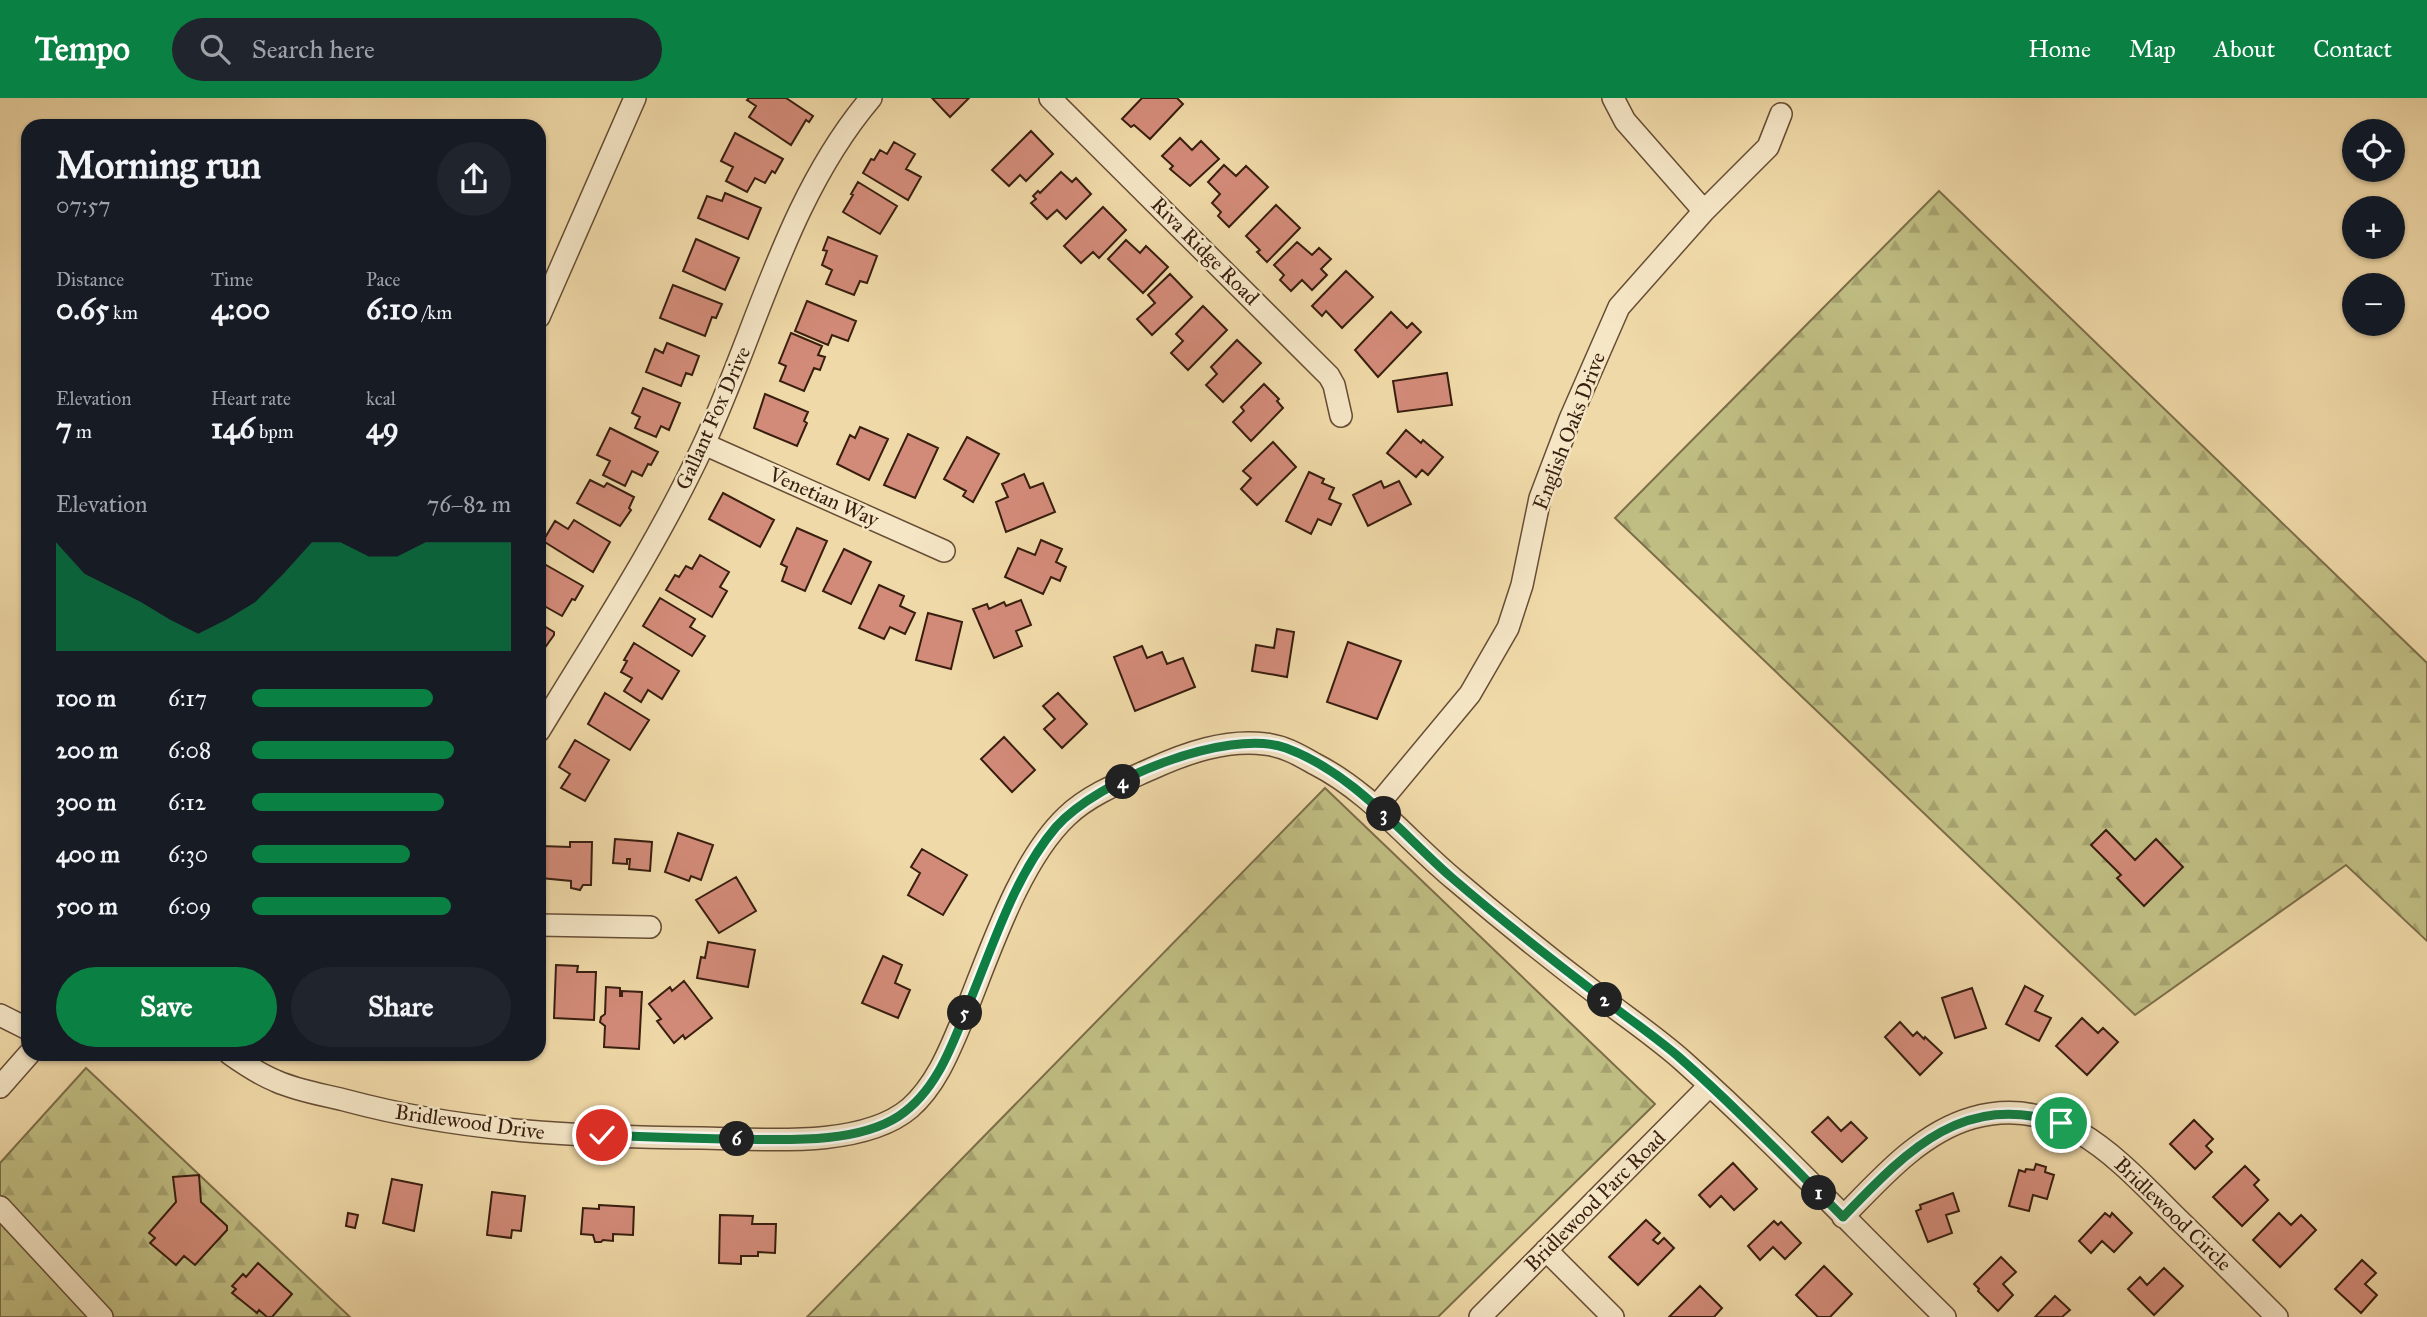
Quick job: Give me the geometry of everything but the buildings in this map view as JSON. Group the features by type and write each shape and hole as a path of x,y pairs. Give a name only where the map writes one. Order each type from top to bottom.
{"street":[{"path":"546,301 635,98"},
{"name":"Gallant Fox Drive","path":"546,719 659,533 704,444 800,210 837,141 871,98"},
{"name":"Riva Ridge Road","path":"1050,98 1329,376 1337,394 1341,416"},
{"path":"1614,98 1625,121 1703,211"},
{"name":"English Oaks Drive","path":"1376,807 1470,694 1508,628 1522,585 1540,498 1570,419 1619,307 1703,211 1768,147 1781,114"},
{"name":"Venetian Way","path":"704,444 944,551"},
{"name":"Bridlewood Drive","path":"242,1061 279,1083 379,1109 455,1124 545,1133 768,1139 845,1135 886,1123 923,1096 948,1054 1021,882 1056,827 1075,809 1098,794 1177,758 1234,744 1262,743 1286,748 1342,778 1451,877 1680,1058 1945,1317"},
{"path":"546,925 650,927"},
{"path":"0,1015 21,1026"},
{"path":"0,1087 23,1061"},
{"name":"Bridlewood Parc Road","path":"1480,1317 1709,1086"},
{"name":"Bridlewood Circle","path":"1843,1217 1894,1167 1938,1133 1972,1118 2015,1112 2045,1118 2098,1143 2119,1161 2277,1317"},
{"path":"0,1207 102,1317"},
{"path":"1546,1250 1613,1317"}],"green space":[{"path":"1939,191 2427,663 2427,941 2346,865 2135,1015 1615,518"},
{"path":"1325,788 1655,1104 1438,1317 807,1317"},
{"path":"86,1068 350,1317 0,1317 0,1163"}],"route":[{"path":"602,1135 768,1139 824,1137 870,1129 900,1115 923,1096 948,1054 1021,882 1056,827 1081,804 1098,794 1177,758 1208,748 1262,743 1286,748 1342,778 1366,797 1451,877 1680,1058 1843,1217 1894,1167 1943,1130 1972,1118 2015,1112 2061,1123"}]}
